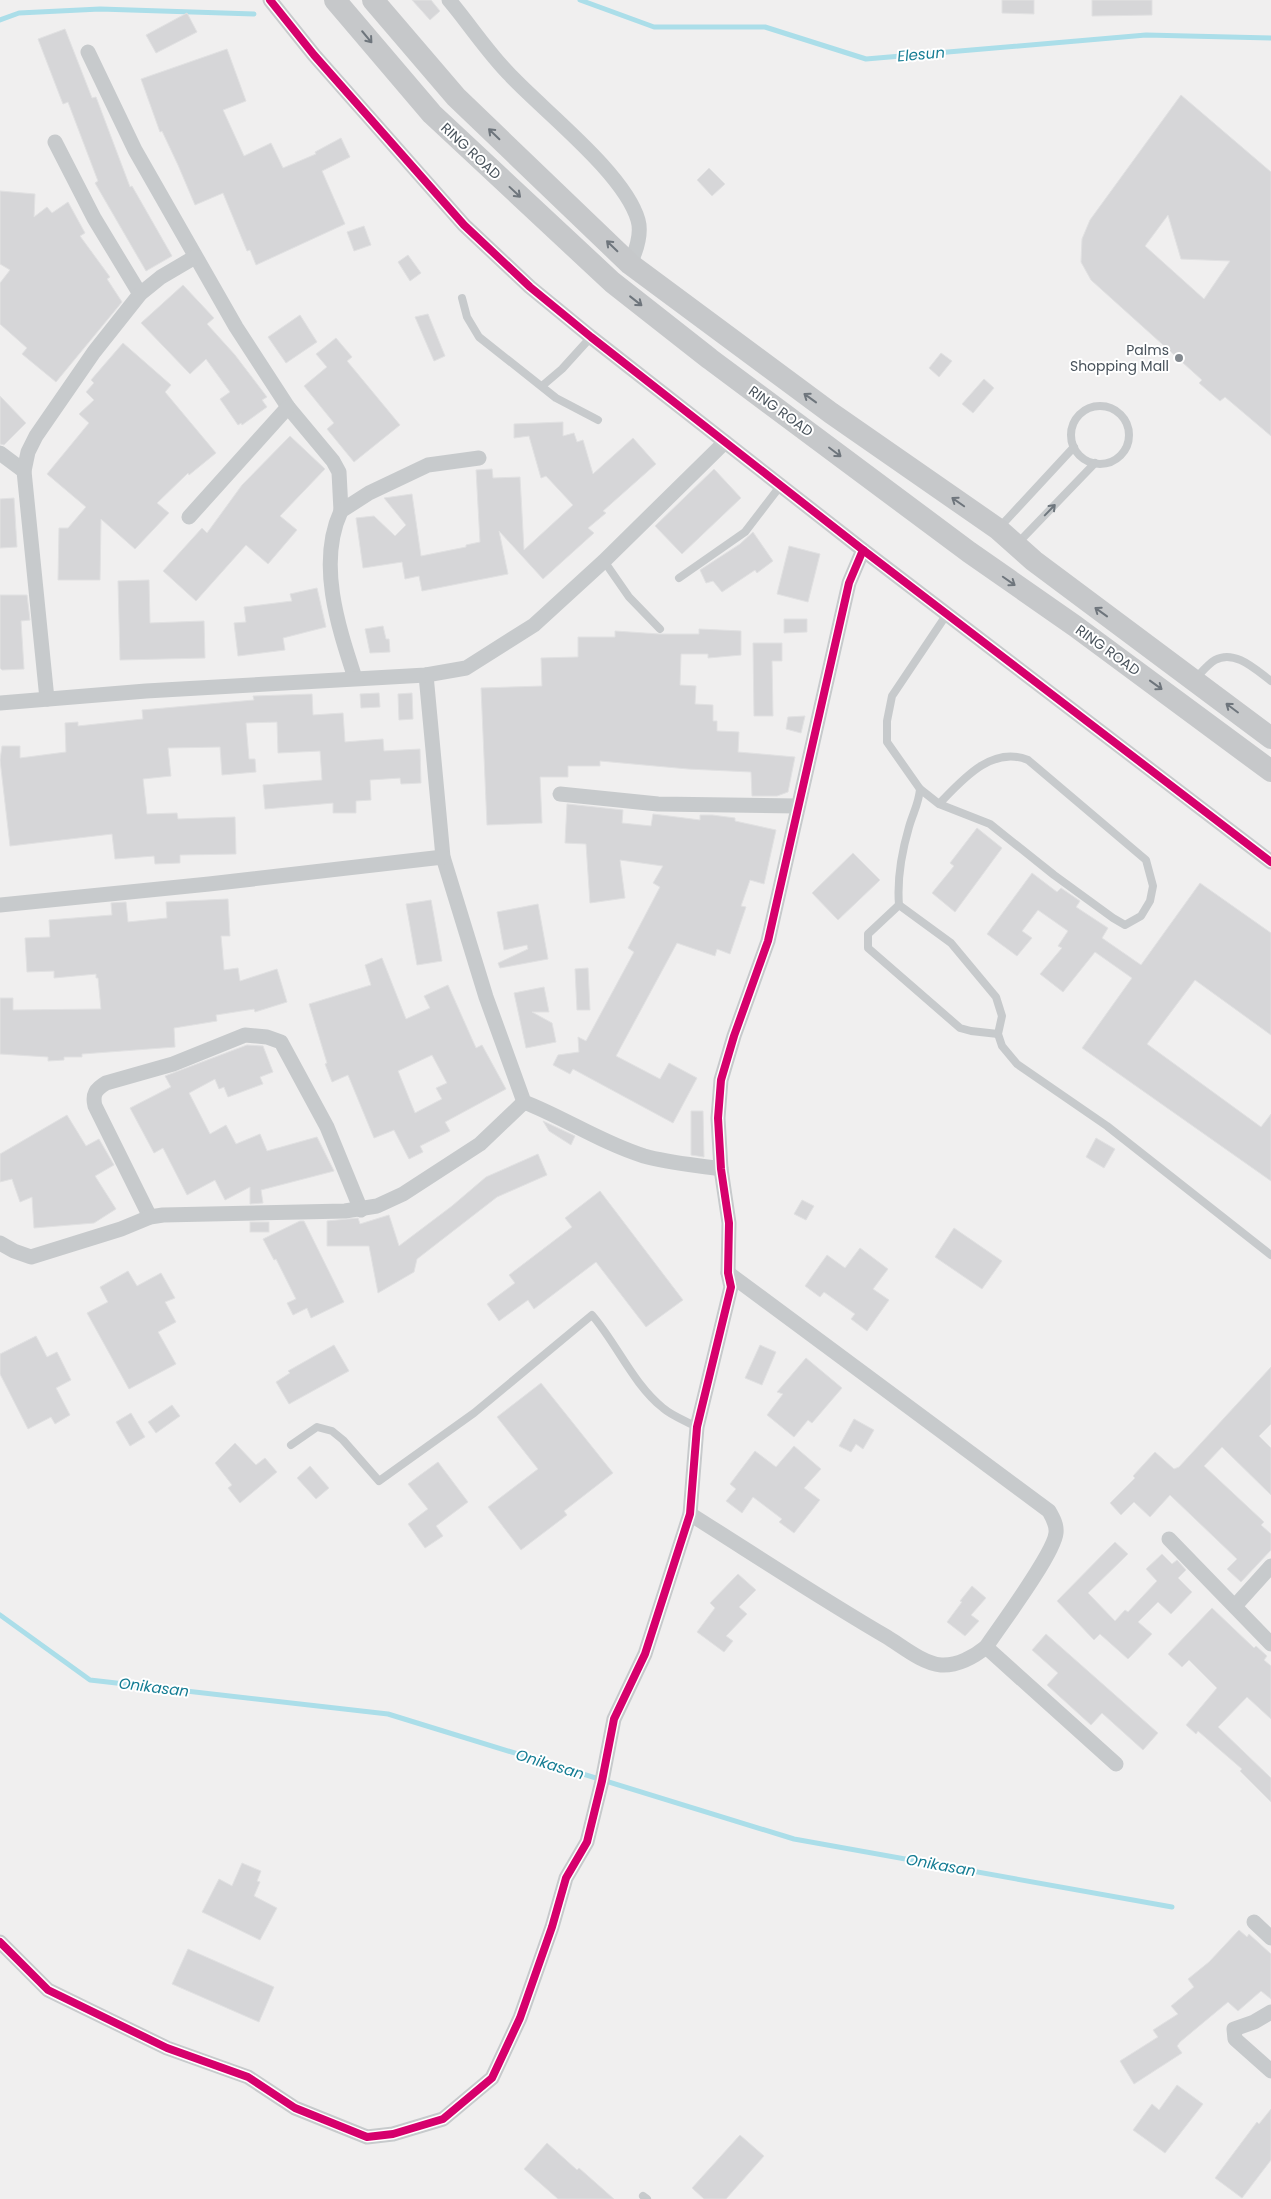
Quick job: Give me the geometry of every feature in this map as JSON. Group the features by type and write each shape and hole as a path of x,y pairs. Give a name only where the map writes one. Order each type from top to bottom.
{"main road":[{"name":"RING ROAD","path":"335,0 432,114 612,282 710,359 969,552 1075,626 1271,771"},
{"name":"RING ROAD","path":"372,0 456,98 630,264 831,413 998,529 1034,561 1271,738"}],"street":[{"path":"270,0 320,62 464,225 530,287 863,550 1271,862"},
{"path":"448,0 510,75 602,164 630,202 638,221 637,249 630,264"},
{"path":"88,52 135,150 236,327 288,407 339,472 341,510 331,548 332,592 343,641 356,678"},
{"path":"55,142 94,218 140,294"},
{"path":"47,698 24,471 28,452 36,436 94,352 140,294 161,278 195,257"},
{"path":"189,517 288,407"},
{"path":"0,703 47,698 426,675 466,668 507,644 534,625 604,561 725,442"},
{"path":"0,453 24,471"},
{"path":"341,510 369,493 428,465 479,458"},
{"path":"0,1942 48,1990 167,2048 248,2077 295,2108 367,2136 393,2134 443,2119 492,2078 511,2040 552,1927 563,1887 587,1842 614,1720 645,1654 690,1514 697,1427 731,1287 728,1273 730,1223 721,1169 718,1118 721,1080 734,1036 768,941 849,583 863,550"},
{"path":"426,675 443,857 486,998 524,1102 557,1115 594,1136 645,1156 721,1169"},
{"path":"560,794 658,804 798,806"},
{"path":"0,905 200,885 443,857"},
{"path":"150,1217 95,1106 94,1094 97,1088 106,1083 174,1064 245,1035 267,1037 281,1042 327,1127 361,1210"},
{"path":"0,1243 14,1251 31,1257 121,1229 150,1217 361,1210 377,1206 403,1194 480,1144 524,1102"},
{"path":"690,1514 857,1620 925,1660 941,1665 963,1661 976,1656 986,1647 1043,1561 1056,1534 1055,1522 1049,1511 728,1273"},
{"path":"1169,1539 1271,1644"},
{"path":"1235,1606 1271,1566"},
{"path":"986,1647 1116,1764"},
{"path":"1254,1922 1271,1938"},
{"path":"1271,2012 1254,2022 1234,2029 1235,2038 1271,2072"}],"lane":[{"path":"462,298 467,317 479,337 572,408 598,420"},
{"path":"542,386 562,369 591,337"},
{"path":"1102,406 1114,409 1126,423 1128,440 1123,452 1114,460 1095,463 1086,460 1074,447 1070,436 1072,424 1079,414 1089,407 1102,406"},
{"path":"998,529 1074,447"},
{"path":"1016,545 1095,463"},
{"path":"679,578 746,532 781,485"},
{"path":"604,561 629,597 660,629"},
{"path":"940,804 960,783 993,760 1004,755 1013,755 1028,760 1146,860 1153,886 1150,902 1141,916 1125,925 1113,918 1054,875 990,824 940,804 920,788 886,742 887,722 892,696 947,614"},
{"path":"1194,680 1214,660 1232,658 1240,659 1271,681"},
{"path":"899,905 898,888 909,827 919,802 920,788"},
{"path":"899,905 868,934 868,948 960,1028 998,1034"},
{"path":"899,905 952,943 996,998 1002,1016 998,1034 1002,1046 1017,1064 1107,1126 1271,1255"},
{"path":"291,1445 317,1427 332,1431 379,1481 474,1413 592,1315 607,1333 646,1391 663,1409 697,1427"}],"building":[{"path":"412,0 431,0 440,11 430,20"},
{"path":"1002,0 1034,0 1034,14 1002,13"},
{"path":"1092,0 1152,0 1152,15 1092,16"},
{"path":"187,13 197,32 156,53 146,35"},
{"path":"65,29 92,98 96,97 130,187 132,186 172,256 146,271 95,183 98,181 68,102 63,104 38,39"},
{"path":"227,49 246,101 223,110 244,156 271,143 283,168 316,154 315,152 341,138 350,157 322,171 345,224 256,265 250,250 247,251 223,193 195,205 162,131 160,132 141,79"},
{"path":"1181,95 1271,172 1271,436 1225,397 1220,401 1199,383 1202,380 1091,280 1081,262 1082,239 1090,220","holes":["1168,215 1181,259 1230,261 1204,299 1145,246"]},
{"path":"709,168 725,184 712,196 697,180"},
{"path":"0,191 35,194 34,217 47,207 52,213 68,202 85,233 80,236 110,277 107,279 122,302 56,382 22,354 27,348 0,324 0,283 10,270 0,264"},
{"path":"364,226 371,245 354,251 347,232"},
{"path":"408,255 421,273 410,281 398,262"},
{"path":"183,285 214,318 207,324 235,355 267,397 262,400 267,407 242,425 241,423 238,425 220,399 230,392 206,359 190,374 141,323"},
{"path":"428,314 445,356 434,361 415,317"},
{"path":"300,315 317,342 286,363 268,337"},
{"path":"336,338 352,357 347,361 400,425 354,462 327,429 334,423 304,386 327,367 316,354"},
{"path":"123,343 171,385 165,392 216,453 189,475 188,473 157,503 169,513 135,549 101,519 100,580 58,580 59,528 68,528 86,507 47,474 89,423 79,414 94,400 86,392 94,383 91,380"},
{"path":"941,353 952,361 939,377 929,368"},
{"path":"984,379 994,388 973,413 962,404"},
{"path":"0,396 26,423 4,445 0,444"},
{"path":"563,422 563,436 574,433 577,442 583,440 593,474 633,438 656,464 603,511 606,513 588,528 594,533 543,579 499,531 508,574 422,591 419,576 405,579 402,562 363,568 356,518 374,516 395,536 406,525 384,498 412,494 421,556 466,547 466,545 480,542 476,470 492,469 493,478 520,477 524,550 573,505 546,476 541,478 529,436 514,438 514,424"},
{"path":"290,436 325,469 280,516 297,530 268,564 246,545 196,601 163,571 202,528 207,533 242,485"},
{"path":"714,469 741,498 682,554 655,526"},
{"path":"14,498 17,547 0,548 0,499"},
{"path":"753,532 773,561 757,573 755,570 722,592 713,581 706,583 700,570 740,544"},
{"path":"789,546 820,554 808,602 777,594"},
{"path":"149,580 150,623 204,621 205,658 120,660 118,581"},
{"path":"317,588 326,627 283,638 285,650 238,656 234,623 246,622 244,607 292,601 290,594"},
{"path":"0,595 27,595 30,620 21,621 24,669 2,670 0,668"},
{"path":"784,619 807,619 807,632 784,633"},
{"path":"383,626 386,639 389,639 390,652 370,653 365,629"},
{"path":"699,629 741,631 741,655 708,658 708,654 681,654 680,685 696,686 695,704 713,705 713,721 717,721 717,731 739,732 738,752 795,757 788,792 777,796 752,796 751,772 688,769 600,761 600,766 568,766 568,777 540,777 542,823 487,825 481,688 542,686 541,658 578,657 578,637 615,637 615,631 699,634"},
{"path":"753,643 782,643 782,661 772,661 773,716 754,716"},
{"path":"379,693 380,707 361,708 360,694"},
{"path":"412,693 413,719 399,720 398,694"},
{"path":"312,694 313,715 343,713 345,742 383,739 384,751 420,749 421,783 401,784 400,778 370,780 371,800 356,801 356,813 333,813 333,803 265,809 263,785 322,780 320,751 278,753 277,722 246,723 249,759 255,759 256,772 222,775 220,747 168,748 171,776 143,779 147,814 177,813 178,819 235,817 236,854 180,855 180,863 155,864 154,856 115,859 112,834 10,846 0,760 2,746 20,746 20,758 66,752 65,723 78,722 78,726 143,719 142,710 254,700 253,696"},
{"path":"805,716 801,733 786,729 788,717"},
{"path":"567,804 623,810 622,823 651,826 653,814 700,820 700,815 712,815 735,818 735,821 776,830 764,884 750,880 741,906 746,907 730,954 717,949 715,956 677,943 616,1056 660,1079 669,1063 697,1078 673,1123 573,1069 570,1074 553,1065 558,1055 579,1052 578,1037 586,1041 634,952 628,948 660,887 653,883 663,866 620,860 625,898 590,903 586,844 565,843"},
{"path":"977,828 1002,848 955,912 932,893 954,866 950,863"},
{"path":"853,853 880,880 838,920 812,893"},
{"path":"1032,873 1057,892 1061,888 1080,901 1076,907 1108,928 1102,938 1141,965 1200,883 1271,933 1271,1035 1195,980 1147,1044 1261,1127 1271,1114 1271,1181 1082,1048 1132,978 1095,952 1063,992 1040,974 1062,948 1058,946 1068,931 1038,910 1022,931 1032,938 1017,956 987,934"},
{"path":"228,899 230,936 221,936 224,970 238,968 240,981 277,969 287,1002 255,1012 254,1009 216,1015 217,1021 174,1028 175,1047 82,1054 82,1057 64,1057 64,1060 48,1061 48,1057 0,1054 0,998 13,998 13,1010 101,1009 96,974 54,978 54,971 27,972 25,938 50,937 49,920 112,915 111,903 126,902 128,922 167,918 166,902"},
{"path":"431,900 442,961 417,965 406,904"},
{"path":"538,904 548,959 500,968 498,963 528,949 527,945 504,950 497,912"},
{"path":"382,958 406,1019 430,1008 424,996 448,985 476,1048 482,1045 506,1089 445,1122 450,1131 420,1146 423,1152 409,1159 394,1130 374,1138 348,1075 332,1082 325,1064 327,1063 309,1004 371,985 365,965","holes":["432,1055 447,1083 436,1088 442,1099 415,1113 398,1071"]},
{"path":"588,968 590,1010 577,1010 575,969"},
{"path":"544,987 549,1012 532,1012 552,1023 556,1042 526,1048 514,993"},
{"path":"247,1045 263,1046 273,1072 260,1077 263,1084 228,1097 224,1087 219,1089 215,1079 189,1093 210,1134 226,1125 236,1144 260,1134 267,1151 317,1137 334,1171 261,1190 263,1203 250,1204 250,1187 225,1200 215,1180 187,1195 163,1148 154,1153 130,1108 171,1087 165,1076"},
{"path":"691,1111 703,1111 704,1157 691,1155"},
{"path":"67,1115 86,1146 99,1139 114,1165 95,1176 116,1209 94,1223 34,1228 32,1197 20,1202 12,1179 0,1182 0,1154"},
{"path":"543,1121 575,1136 571,1145 549,1131"},
{"path":"1096,1138 1115,1149 1104,1168 1086,1157"},
{"path":"538,1154 547,1175 497,1197 417,1259 414,1272 378,1293 369,1246 327,1246 327,1221 358,1218 360,1224 389,1215 399,1246 452,1206 486,1177"},
{"path":"600,1191 683,1300 646,1327 596,1262 534,1309 528,1300 499,1321 487,1304 515,1283 509,1275 572,1227 565,1218"},
{"path":"802,1200 814,1206 806,1220 794,1214"},
{"path":"300,1221 304,1221 344,1302 311,1318 307,1308 293,1315 287,1303 296,1299 276,1259 274,1260 263,1239"},
{"path":"250,1222 269,1222 269,1232 250,1232"},
{"path":"954,1228 1002,1261 982,1289 935,1257"},
{"path":"860,1248 888,1269 873,1289 889,1300 867,1331 851,1319 855,1314 824,1292 820,1297 805,1286 827,1255 845,1268"},
{"path":"128,1271 137,1286 161,1273 175,1298 165,1302 176,1322 158,1332 176,1364 129,1389 87,1313 108,1302 100,1287"},
{"path":"36,1336 47,1357 57,1352 71,1380 56,1388 70,1415 55,1424 51,1417 28,1429 0,1374 0,1354"},
{"path":"334,1345 349,1371 289,1404 276,1382 290,1373 288,1371"},
{"path":"760,1345 776,1352 762,1385 745,1378"},
{"path":"806,1358 842,1388 812,1423 808,1420 794,1437 767,1415 783,1394 777,1392"},
{"path":"1271,1367 1271,1424 1259,1436 1271,1448 1271,1495 1222,1447 1204,1466 1264,1522 1261,1525 1271,1534 1271,1550 1241,1582 1227,1569 1237,1559 1170,1495 1150,1517 1134,1502 1121,1515 1110,1503 1135,1478 1133,1476 1155,1452 1174,1469 1179,1467"},
{"path":"541,1383 613,1473 564,1511 567,1515 521,1550 488,1507 538,1469 497,1417"},
{"path":"172,1405 180,1416 156,1433 148,1422"},
{"path":"131,1413 145,1437 130,1446 116,1422"},
{"path":"854,1419 874,1430 863,1449 856,1444 851,1452 839,1446"},
{"path":"235,1443 256,1465 265,1458 277,1472 240,1503 228,1488 232,1485 215,1463"},
{"path":"794,1446 821,1469 804,1488 820,1500 794,1533 779,1522 782,1519 753,1497 742,1513 726,1501 736,1489 730,1484 755,1451 776,1467"},
{"path":"438,1462 468,1502 436,1526 443,1536 425,1548 408,1524 428,1509 408,1484"},
{"path":"310,1466 329,1488 316,1499 297,1478"},
{"path":"1115,1542 1128,1554 1088,1593 1115,1621 1125,1610 1128,1612 1157,1581 1146,1569 1162,1554 1172,1564 1177,1560 1186,1570 1178,1578 1192,1592 1171,1614 1158,1602 1138,1622 1152,1634 1128,1659 1100,1634 1094,1640 1057,1601"},
{"path":"738,1574 756,1590 739,1607 747,1614 726,1636 733,1641 724,1652 697,1632 715,1608 710,1603"},
{"path":"972,1586 986,1598 971,1615 979,1621 965,1636 947,1622"},
{"path":"1212,1608 1254,1648 1256,1646 1267,1656 1264,1660 1271,1666 1271,1719 1247,1697 1218,1727 1271,1778 1271,1802 1240,1771 1242,1769 1198,1731 1196,1734 1186,1725 1217,1688 1189,1660 1182,1667 1168,1654"},
{"path":"1046,1634 1158,1733 1143,1750 1102,1713 1091,1725 1047,1685 1058,1673 1032,1650"},
{"path":"242,1863 261,1871 257,1881 260,1882 254,1896 277,1908 260,1940 202,1912 219,1879 232,1886"},
{"path":"1239,1930 1247,1937 1249,1934 1271,1954 1271,1999 1261,1991 1238,2011 1228,2002 1180,2042 1177,2046 1182,2053 1134,2084 1120,2061 1158,2037 1153,2030 1178,2014 1171,2006 1194,1987 1188,1979 1209,1962"},
{"path":"188,1949 274,1987 259,2022 172,1984"},
{"path":"1177,2085 1203,2104 1165,2153 1133,2130 1152,2104 1159,2110"},
{"path":"1271,2109 1271,2160 1242,2198 1215,2178 1257,2122 1259,2124"},
{"path":"740,2135 764,2156 726,2199 704,2199 692,2188"},
{"path":"547,2143 614,2199 558,2199 524,2169"}],"waterway":[{"name":"Elesun","path":"580,0 654,27 765,27 866,59 1146,35 1271,38"},
{"name":"Elesun","path":"0,20 19,13 100,9 254,14"},
{"name":"Onikasan","path":"0,1615 90,1680 388,1714 794,1839 1172,1907"}],"cycle path":[{"path":"270,0 314,55 464,225 530,287 863,550 1271,862"},
{"path":"0,1942 48,1990 167,2048 248,2077 295,2108 367,2137 393,2134 443,2119 492,2078 520,2018 552,1927 566,1878 587,1842 602,1781 614,1719 645,1654 690,1514 697,1427 731,1287 728,1273 729,1223 721,1169 718,1118 721,1080 734,1036 768,941 849,583 863,550"}],"place":[{"name":"Palms Shopping Mall","path":"1179,358"}]}
